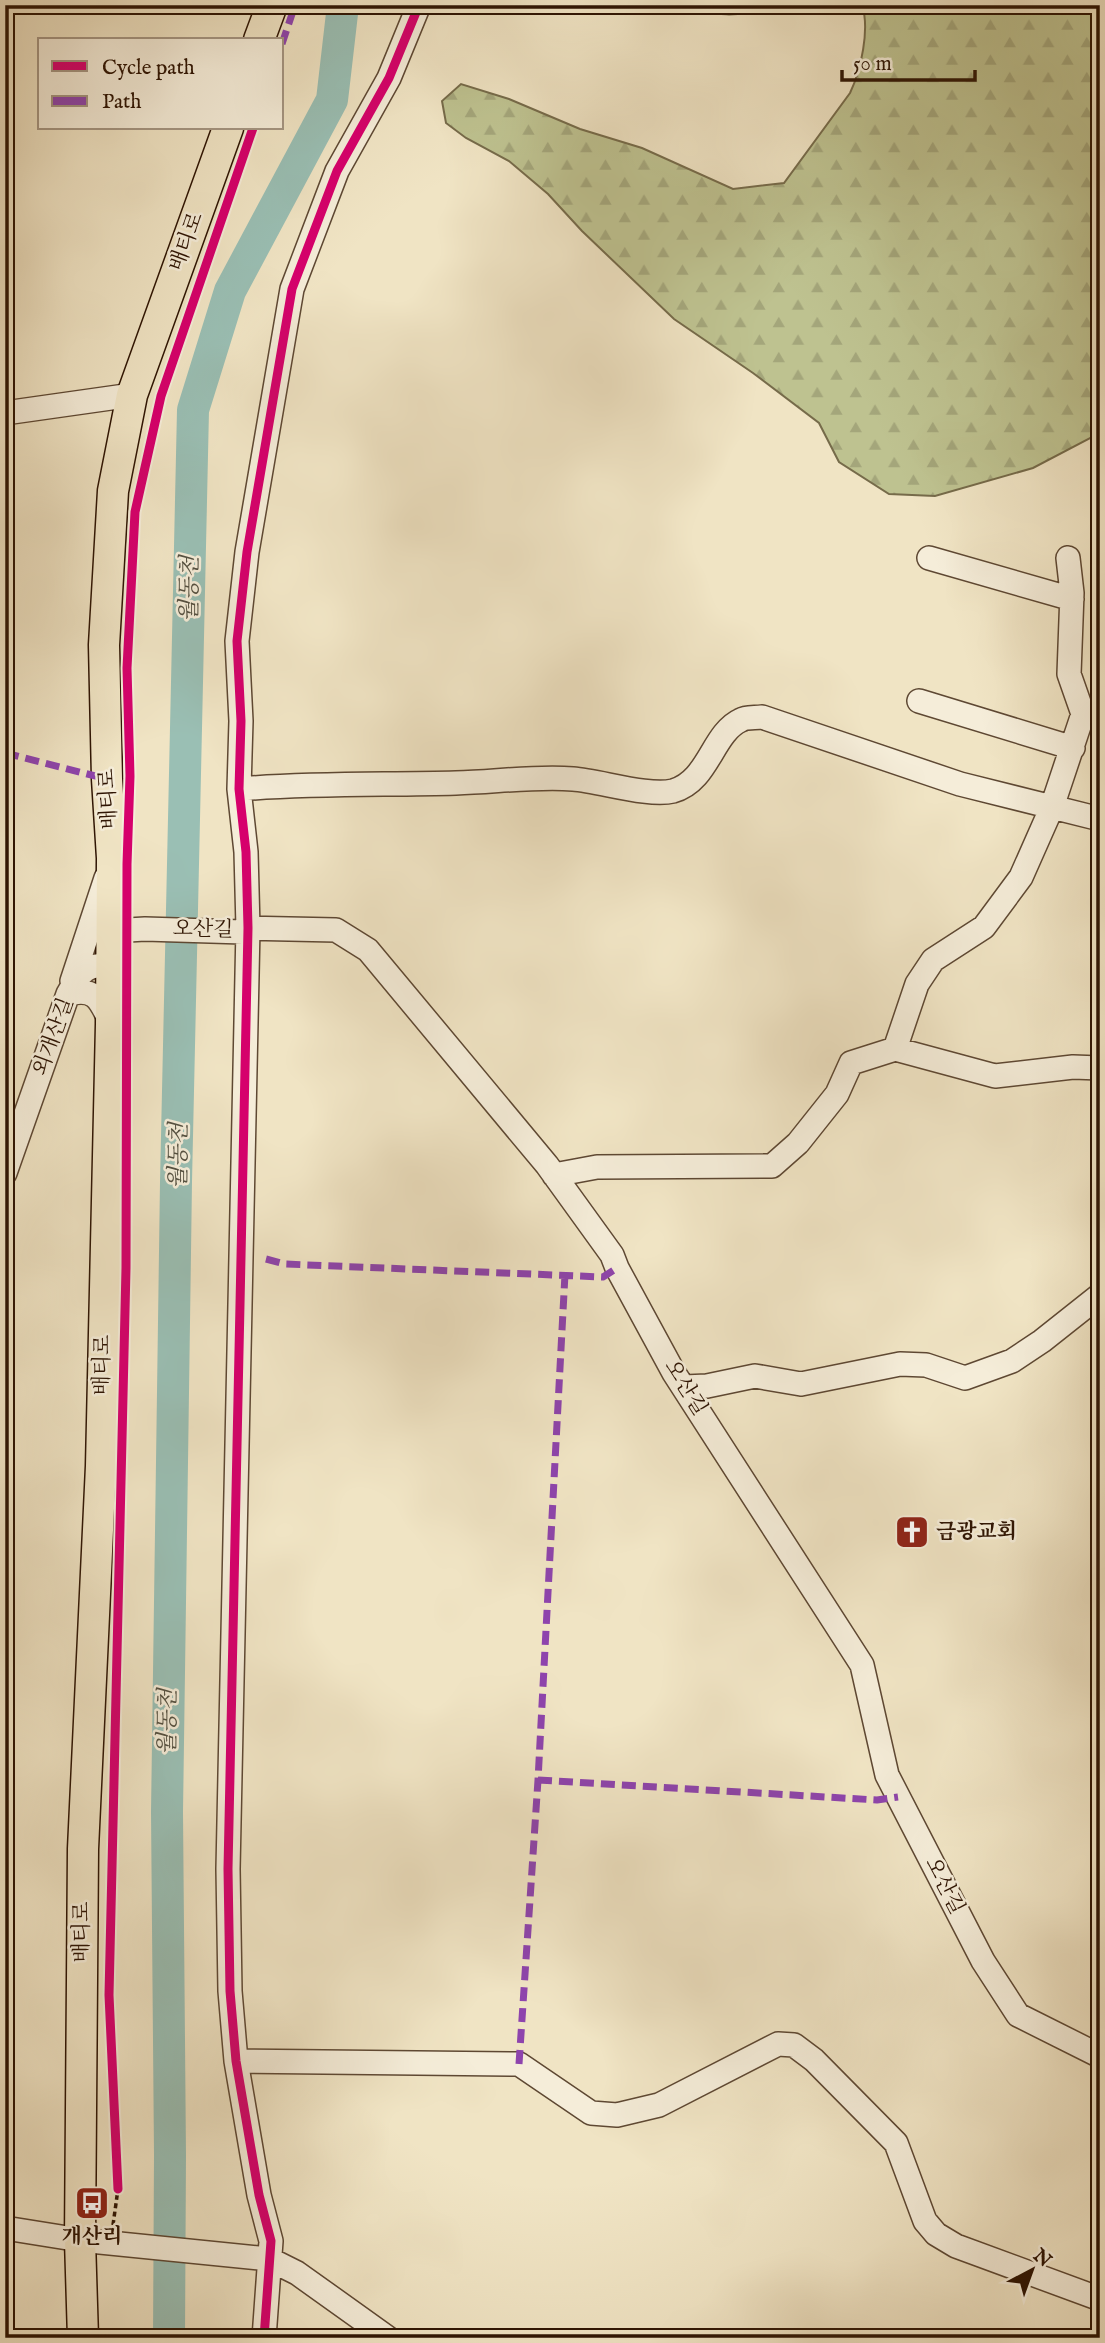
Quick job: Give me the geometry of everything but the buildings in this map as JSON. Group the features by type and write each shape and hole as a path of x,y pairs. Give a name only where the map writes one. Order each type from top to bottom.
{"main road":[{"path":"260,38 272,5"},
{"name":"배티로","path":"83,2338 80,2239 83,1849 101,1466 111,1024 112,858 104,645 113,491 132,395 227,130"}],"street":[{"path":"264,2338 266,2259 271,2242 259,2195 236,2061 230,1991 228,1869 246,852 239,789 241,721 237,641 247,552 292,289 337,170 389,78 419,5"},
{"path":"5,414 132,395"},
{"path":"929,558 1072,599"},
{"path":"895,1049 917,984 933,960 984,927 1020,877 1052,807 1073,748 1083,714 1069,674 1072,599 1068,558"},
{"path":"919,701 1073,748"},
{"path":"239,789 289,785 545,779 584,780 659,793 674,790 693,781 730,728 741,719 762,717 960,784 1100,819"},
{"path":"68,994 112,858"},
{"name":"오산길","path":"111,931 336,930 368,950 554,1175 612,1255 684,1387 862,1665 887,1775 983,1961 1018,2015 1100,2056"},
{"name":"외개산길","path":"5,1173 68,994 81,972 92,966 111,965"},
{"path":"68,994 82,990 94,995 111,1024"},
{"path":"554,1175 597,1167 772,1166 798,1143 837,1094 851,1063 895,1049 995,1076 1073,1067 1100,1068"},
{"path":"684,1387 707,1386 755,1376 801,1384 900,1364 926,1365 965,1378 1012,1361 1042,1342 1100,1295"},
{"path":"236,2061 519,2064 591,2113 617,2115 659,2105 778,2044 794,2045 814,2060 896,2143 925,2221 936,2234 956,2246 1100,2299"},
{"path":"5,2228 110,2243 266,2259 297,2273 388,2338"}],"path":[{"path":"110,2243 118,2189"}],"green space":[{"path":"680,5 772,5 749,12 726,14 704,12"},
{"path":"862,5 1100,5 1100,433 1033,468 935,496 889,494 839,462 819,423 753,373 674,319 582,231 548,194 509,161 466,138 446,123 442,101 461,84 509,99 580,129 642,148 733,189 784,183 850,93 863,49 865,26"}],"waterway":[{"name":"월동천","path":"169,2338 167,1812 176,1182 193,410 230,291 332,100 343,5"}],"marked path":[{"path":"284,38 295,5"},
{"path":"5,753 107,779"},
{"path":"266,1259 285,1264 603,1277 617,1268"},
{"path":"519,2064 538,1780 565,1274"},
{"path":"538,1780 877,1800 898,1797"}],"cycle path":[{"path":"264,2338 271,2241 259,2195 236,2061 230,1991 228,1869 248,928 246,852 239,789 241,721 237,641 247,552 292,289 337,171 389,78 419,5"},
{"path":"118,2189 109,1995 126,1268 127,864 130,776 127,668 135,512 161,396 252,130"}],"place":[{"name":"금광교회","path":"912,1532"},
{"name":"개산리","path":"92,2203"}]}
